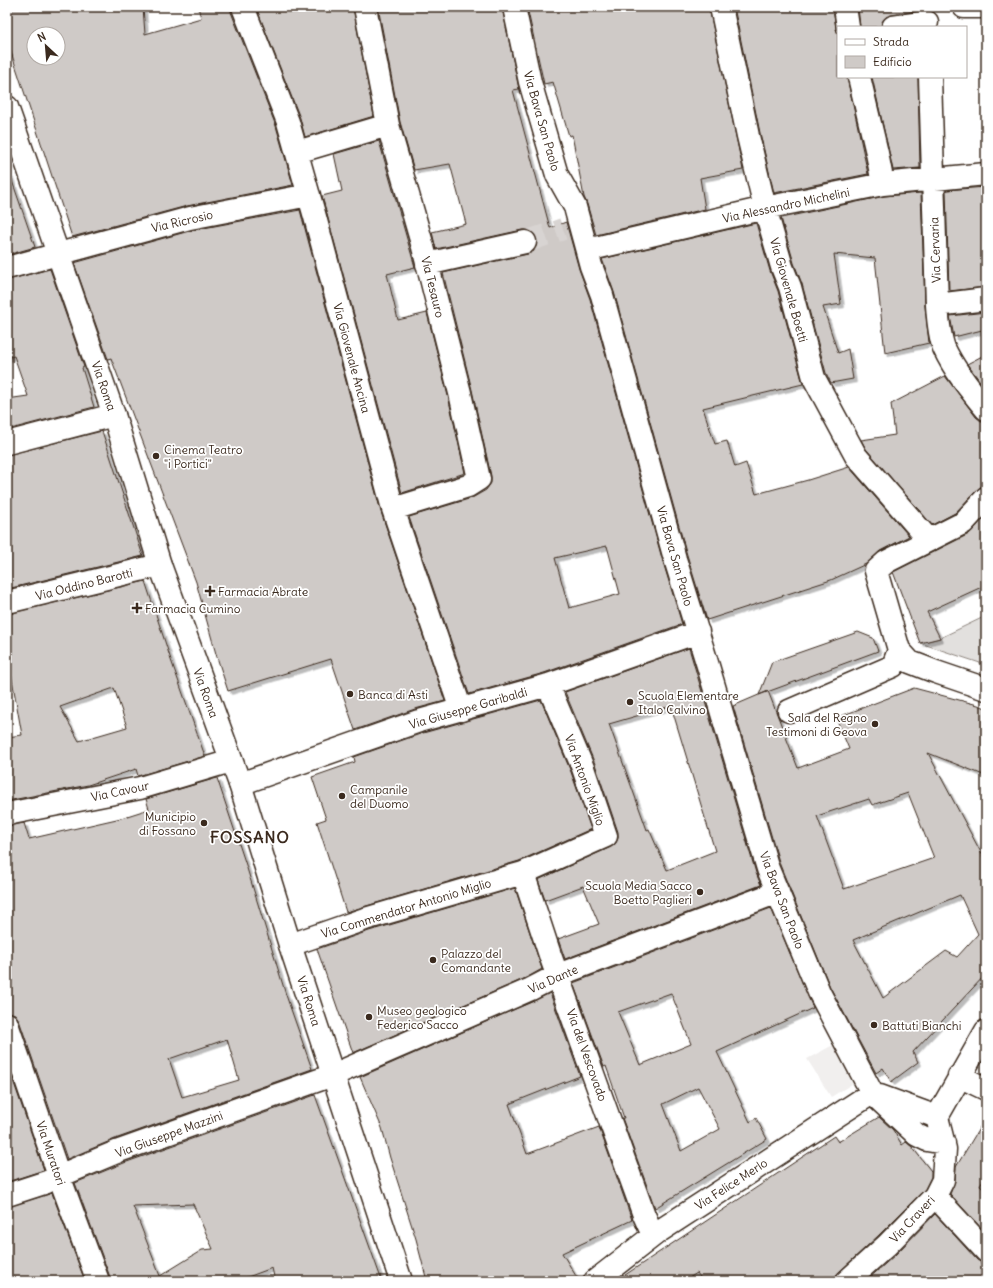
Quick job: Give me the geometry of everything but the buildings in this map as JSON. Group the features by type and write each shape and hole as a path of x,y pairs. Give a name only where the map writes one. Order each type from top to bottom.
{"street":[{"name":"Via Giovenale Ancina","path":"243,7 288,122 393,509 461,710"},
{"name":"Via Tesauro","path":"365,7 388,125 427,264 460,393 479,479 468,486 393,509"},
{"name":"Via Bava San Paolo","path":"514,7 530,82 557,175 575,208 571,225 587,250 604,302 675,559 768,869 819,992 872,1093 917,1135 927,1140 944,1144"},
{"name":"Via Giovenale Boetti","path":"721,7 748,136 765,208 782,267 790,287 814,378 856,456 929,540"},
{"path":"845,7 848,26"},
{"path":"964,7 986,7"},
{"path":"897,26 927,19"},
{"path":"859,78 883,184"},
{"name":"Via Cervaria","path":"930,78 932,179 939,325 944,348 964,382 986,410"},
{"name":"Via Roma","path":"8,114 114,415 160,565 240,784 290,945 401,1281"},
{"path":"297,152 388,125"},
{"name":"Via Alessandro Michelini","path":"587,250 765,208 883,184 986,174"},
{"name":"Via Ricrosio","path":"7,268 190,218 309,195"},
{"path":"427,264 524,242"},
{"path":"937,306 986,299"},
{"path":"7,442 114,415"},
{"path":"986,498 963,523 886,562 876,571 899,650 910,662 986,689"},
{"name":"Via Oddino Barotti","path":"7,602 160,565"},
{"name":"Via Giuseppe Garibaldi","path":"240,784 419,721 548,685 698,632"},
{"path":"789,711 893,666 899,650"},
{"name":"Via Antonio Miglio","path":"522,873 606,836 583,768 548,685"},
{"name":"Via Cavour","path":"7,814 140,788 231,761"},
{"name":"Via Commendator Antonio Miglio","path":"290,945 365,919 522,873"},
{"name":"Via del Vescovado","path":"522,873 644,1215 653,1235"},
{"name":"Via Dante","path":"333,1075 531,989 558,975 778,892"},
{"name":"Via Muratori","path":"7,1024 59,1176 98,1281"},
{"path":"872,1093 937,1117 986,1031"},
{"name":"Via Giuseppe Mazzini","path":"7,1195 48,1182 119,1151 333,1075"},
{"path":"959,1076 986,1089"},
{"name":"Via Felice Merlo","path":"595,1281 653,1235 872,1093"},
{"name":"Via Craveri","path":"847,1281 887,1245 935,1196 943,1180 945,1149 937,1117"},
{"path":"935,1196 986,1251"}],"shaded area":[{"path":"986,616 986,665 920,643 940,638"},
{"path":"833,1045 852,1084 831,1097 807,1059"}],"tunnel":[{"path":"525,242 563,229"}],"place":[{"name":"Cinema Teatro \"i Portici\"","path":"156,456"},
{"name":"Farmacia Abrate","path":"210,591"},
{"name":"Farmacia Cumino","path":"137,608"},
{"name":"Banca di Asti","path":"350,694"},
{"name":"Scuola Elementare Italo Calvino","path":"630,702"},
{"name":"Sala del Regno Testimoni di Geova","path":"875,724"},
{"name":"Campanile del Duomo","path":"342,796"},
{"name":"Municipio di Fossano","path":"204,823"},
{"name":"Scuola Media Sacco Boetto Paglieri","path":"700,892"},
{"name":"Palazzo del Comandante","path":"433,960"},
{"name":"Museo geologico Federico Sacco","path":"369,1017"},
{"name":"Battuti Bianchi","path":"874,1025"}],"district":[{"name":"FOSSANO","path":"250,837"}]}
